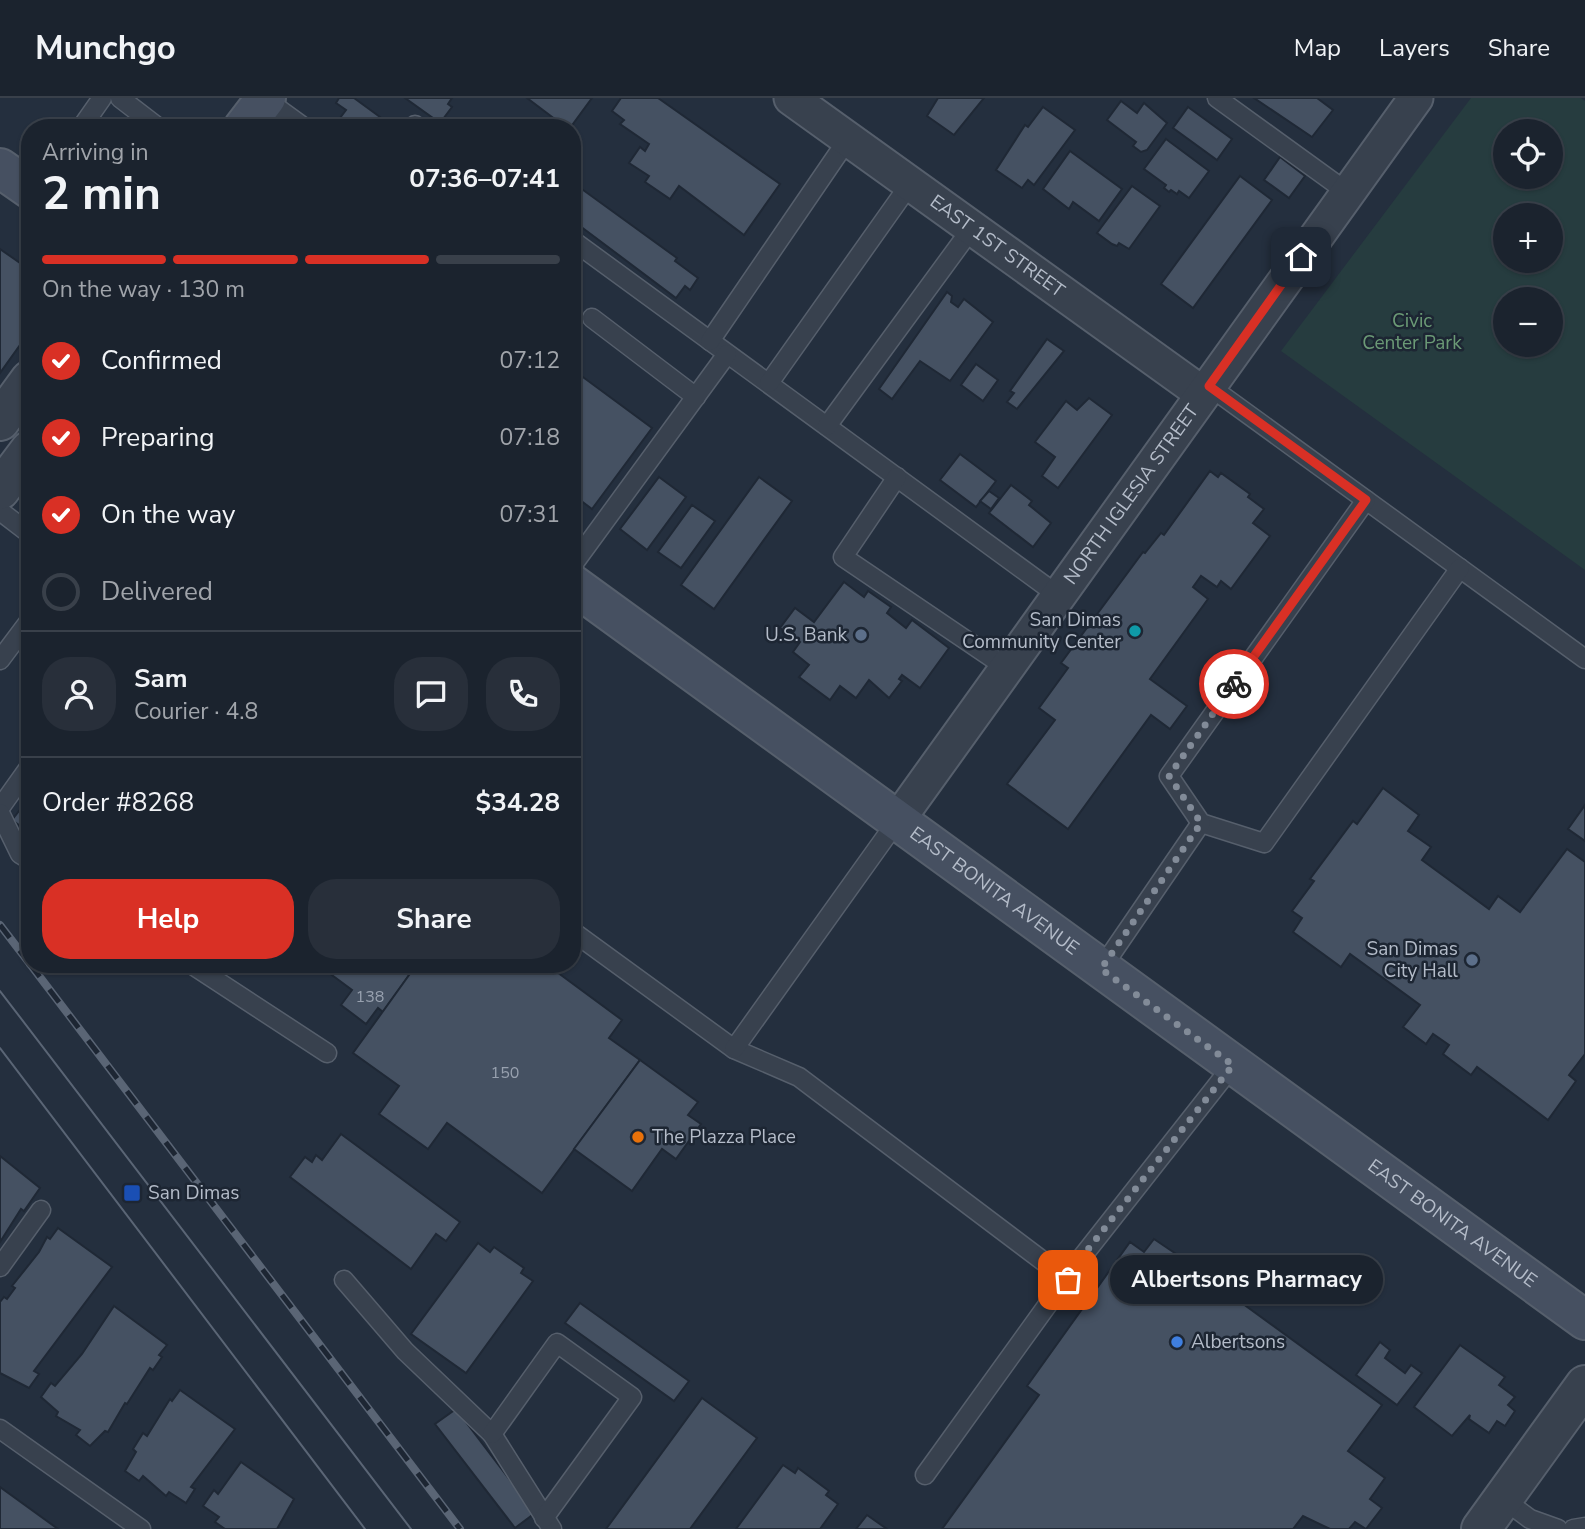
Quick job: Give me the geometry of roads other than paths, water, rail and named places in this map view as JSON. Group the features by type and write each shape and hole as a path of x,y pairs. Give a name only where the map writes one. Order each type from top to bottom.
{"main road":[{"path":"250,119 266,98"},
{"path":"0,168 21,183"},
{"name":"EAST BONITA AVENUE","path":"581,591 1585,1320"}],"street":[{"name":"EAST 1ST STREET","path":"790,98 1206,390"},
{"name":"NORTH IGLESIA STREET","path":"897,821 1416,98"},
{"path":"0,421 21,392"},
{"path":"0,490 21,462"},
{"path":"1492,1514 1585,1385"}],"lane":[{"path":"87,119 102,98"},
{"path":"120,98 147,119"},
{"path":"266,98 293,119"},
{"path":"1217,98 1347,192"},
{"path":"710,341 848,139"},
{"path":"768,383 910,184"},
{"path":"827,426 972,228"},
{"path":"581,247 1059,596"},
{"path":"592,318 696,397"},
{"path":"581,554 727,354"},
{"path":"1206,390 1366,500 1585,659"},
{"path":"897,477 843,557 1007,668"},
{"path":"1366,500 1169,776 1201,823 1264,843 1460,568"},
{"path":"0,511 21,527"},
{"path":"0,660 21,632"},
{"path":"0,808 21,779"},
{"path":"0,814 21,854"},
{"path":"734,1049 897,821"},
{"path":"1101,969 1201,823"},
{"path":"581,938 734,1049 799,1077 1068,1280"},
{"path":"205,973 327,1053"},
{"path":"925,1475 1082,1257 1233,1065"},
{"path":"0,1267 41,1210"},
{"path":"344,1280 405,1352 492,1434 548,1523 632,1397 557,1343 492,1434"},
{"path":"0,1429 141,1529"},
{"path":"1492,1514 1530,1518 1558,1529"},
{"path":"1573,1529 1585,1527"}],"tram line":[{"path":"0,991 411,1529"},
{"path":"0,1048 365,1529"}],"railway":[{"path":"0,925 21,952"},
{"path":"37,973 460,1529"}],"place":[{"name":"San Dimas Community Center","path":"1135,631"},
{"name":"U.S. Bank","path":"861,635"},
{"name":"San Dimas City Hall","path":"1472,960"},
{"name":"The Plazza Place","path":"638,1137"},
{"name":"San Dimas","path":"132,1193"},
{"name":"Albertsons Pharmacy","path":"1068,1280"},
{"name":"Albertsons","path":"1177,1342"}],"park label":[{"name":"Civic Center Park","path":"1412,332"}]}
